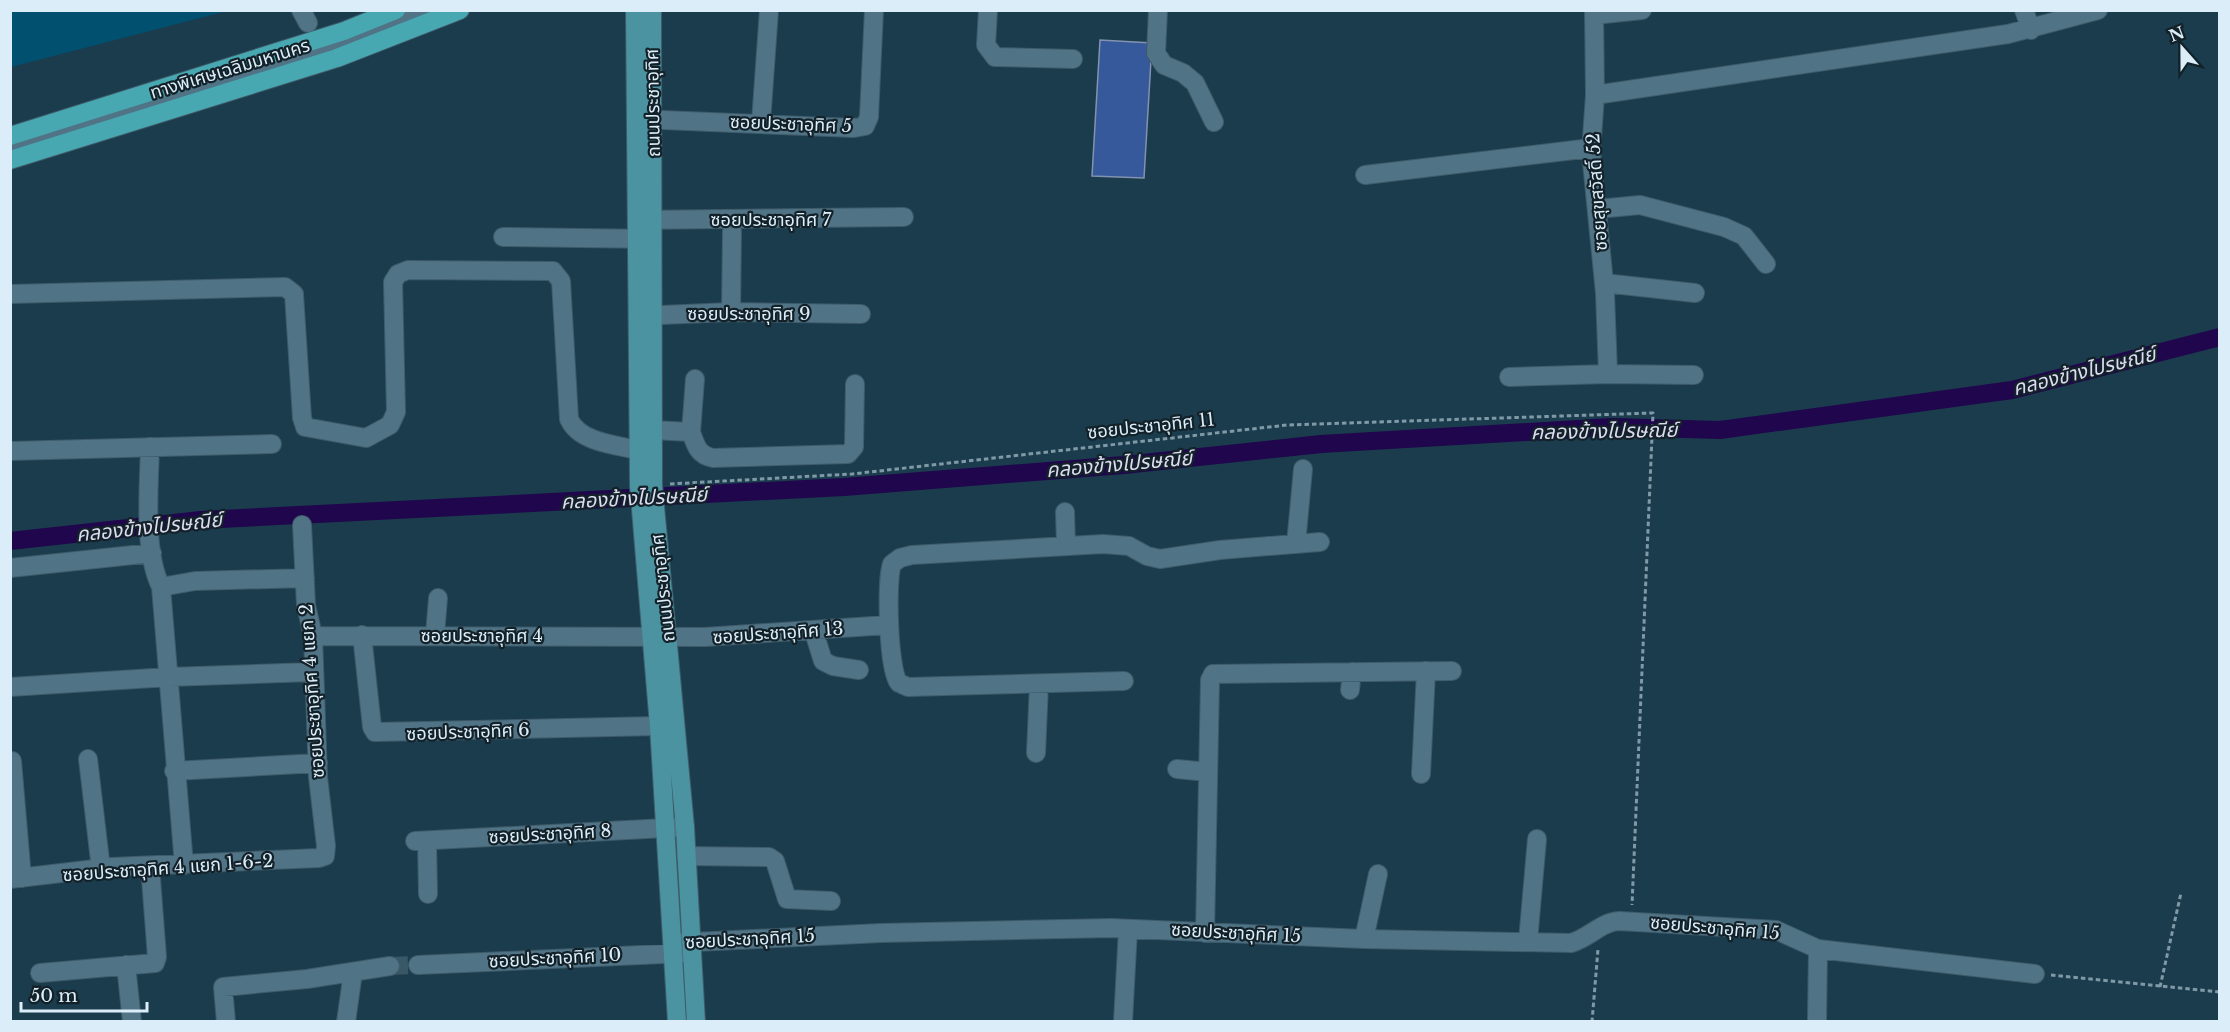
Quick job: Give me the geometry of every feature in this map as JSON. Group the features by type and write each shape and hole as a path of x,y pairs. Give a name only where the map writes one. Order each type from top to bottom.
{"highway":[{"name":"ทางพิเศษเฉลิมมหานคร","path":"10,135 344,31 396,10"},
{"name":"ทางพิเศษเฉลิมมหานคร","path":"10,160 337,58 460,10"}],"main road":[{"name":"ถนนประชาอุทิศ","path":"634,10 645,119"},
{"name":"ถนนประชาอุทิศ","path":"652,10 645,119 645,316 638,450 646,485 660,638 685,827 696,1022"},
{"name":"ถนนประชาอุทิศ","path":"645,316 652,430 646,485"},
{"name":"ถนนประชาอุทิศ","path":"660,638 659,726 677,1022"}],"street":[{"path":"10,147 357,38 425,10"},
{"path":"761,122 769,10"},
{"name":"ซอยประชาอุทิศ 5","path":"645,119 761,122 854,128 865,126 869,117 874,10"},
{"path":"988,10 986,45 995,57 1073,59"},
{"path":"1158,10 1156,52 1164,65 1183,73 1195,83 1214,122"},
{"path":"1594,13 1642,10"},
{"path":"2024,10 2031,30"},
{"path":"1595,95 2031,30 2057,16 2098,10"},
{"name":"ซอยสุขสวัสดิ์ 52","path":"1594,13 1595,95 1592,148 1604,283 1608,374"},
{"path":"1365,175 1592,148"},
{"path":"1597,208 1640,205 1725,227 1744,236 1766,264"},
{"name":"ซอยประชาอุทิศ 7","path":"646,220 904,218"},
{"path":"731,312 732,231"},
{"path":"503,237 646,239"},
{"path":"10,294 285,287 294,294 302,418 305,427 366,438 390,425 396,412 393,282 398,274 408,270 553,271 561,281 569,418 573,428 591,438 638,450"},
{"path":"1604,283 1695,293"},
{"name":"ซอยประชาอุทิศ 9","path":"645,316 731,312 861,314"},
{"path":"1509,377 1608,374 1694,375"},
{"path":"695,379 691,432 697,449 704,456 713,458 848,454 854,447 855,384"},
{"path":"652,430 691,432"},
{"path":"10,451 272,444"},
{"path":"150,447 150,530 152,553 161,587 174,771 184,865"},
{"path":"1296,544 1303,469"},
{"path":"1065,512 1066,546"},
{"name":"ซอยประชาอุทิศ 4 แยก 2","path":"302,525 306,605 313,636 312,672 325,856"},
{"path":"1124,681 908,687 900,683 895,674 888,625 892,564 900,558 1066,546 1119,544 1160,559 1320,542"},
{"path":"10,568 152,553"},
{"path":"161,587 195,581 305,578"},
{"path":"435,635 438,598"},
{"name":"ซอยประชาอุทิศ 13","path":"660,638 814,632 888,625"},
{"path":"814,632 823,661 833,666 859,670"},
{"name":"ซอยประชาอุทิศ 6","path":"362,635 372,727 375,732 659,726"},
{"name":"ซอยประชาอุทิศ 4","path":"313,636 660,638"},
{"path":"1421,774 1426,671"},
{"path":"1205,933 1210,680 1213,674 1452,671"},
{"path":"10,687 169,677 312,672"},
{"path":"1350,690 1352,672"},
{"path":"1036,753 1039,684"},
{"path":"88,759 101,869"},
{"path":"12,760 16,879"},
{"path":"174,771 318,763"},
{"path":"1178,769 1208,772"},
{"name":"ซอยประชาอุทิศ 8","path":"428,894 421,841 685,827"},
{"path":"1528,941 1537,839"},
{"name":"ซอยประชาอุทิศ 4 แยก 1-6-2","path":"16,879 101,869 325,856"},
{"path":"686,856 769,857 775,861 787,899 831,901"},
{"path":"40,973 155,963 157,957 150,866"},
{"path":"1364,939 1378,874"},
{"name":"ซอยประชาอุทิศ 15","path":"692,947 881,933 1128,929 1364,939 1571,943 1587,937 1611,921 1632,921 1776,930 1818,949"},
{"path":"1123,1022 1128,929"},
{"name":"ซอยประชาอุทิศ 10","path":"418,965 692,947"},
{"path":"1817,1020 1818,949 2036,974"},
{"path":"126,965 132,1022"},
{"path":"226,1022 223,987 390,966"},
{"path":"346,1022 353,972"}],"path":[{"name":"ซอยประชาอุทิศ 11","path":"646,485 852,474 1287,425 1653,413 1632,921"},
{"path":"2160,987 2181,893"},
{"path":"1587,937 1598,946 1592,1022"},
{"path":"2036,974 2220,992"}],"shaded area":[{"path":"11,10 227,10 227,11 11,67"}],"building":[{"path":"1100,40 1152,43 1144,178 1092,176"}],"waterway":[{"name":"คลองข้างไปรษณีย์","path":"10,541 201,520 844,487 1124,465 1321,444 1612,427 1720,430 2012,390 2220,337"}],"tunnel":[{"path":"390,966 418,965"}]}
